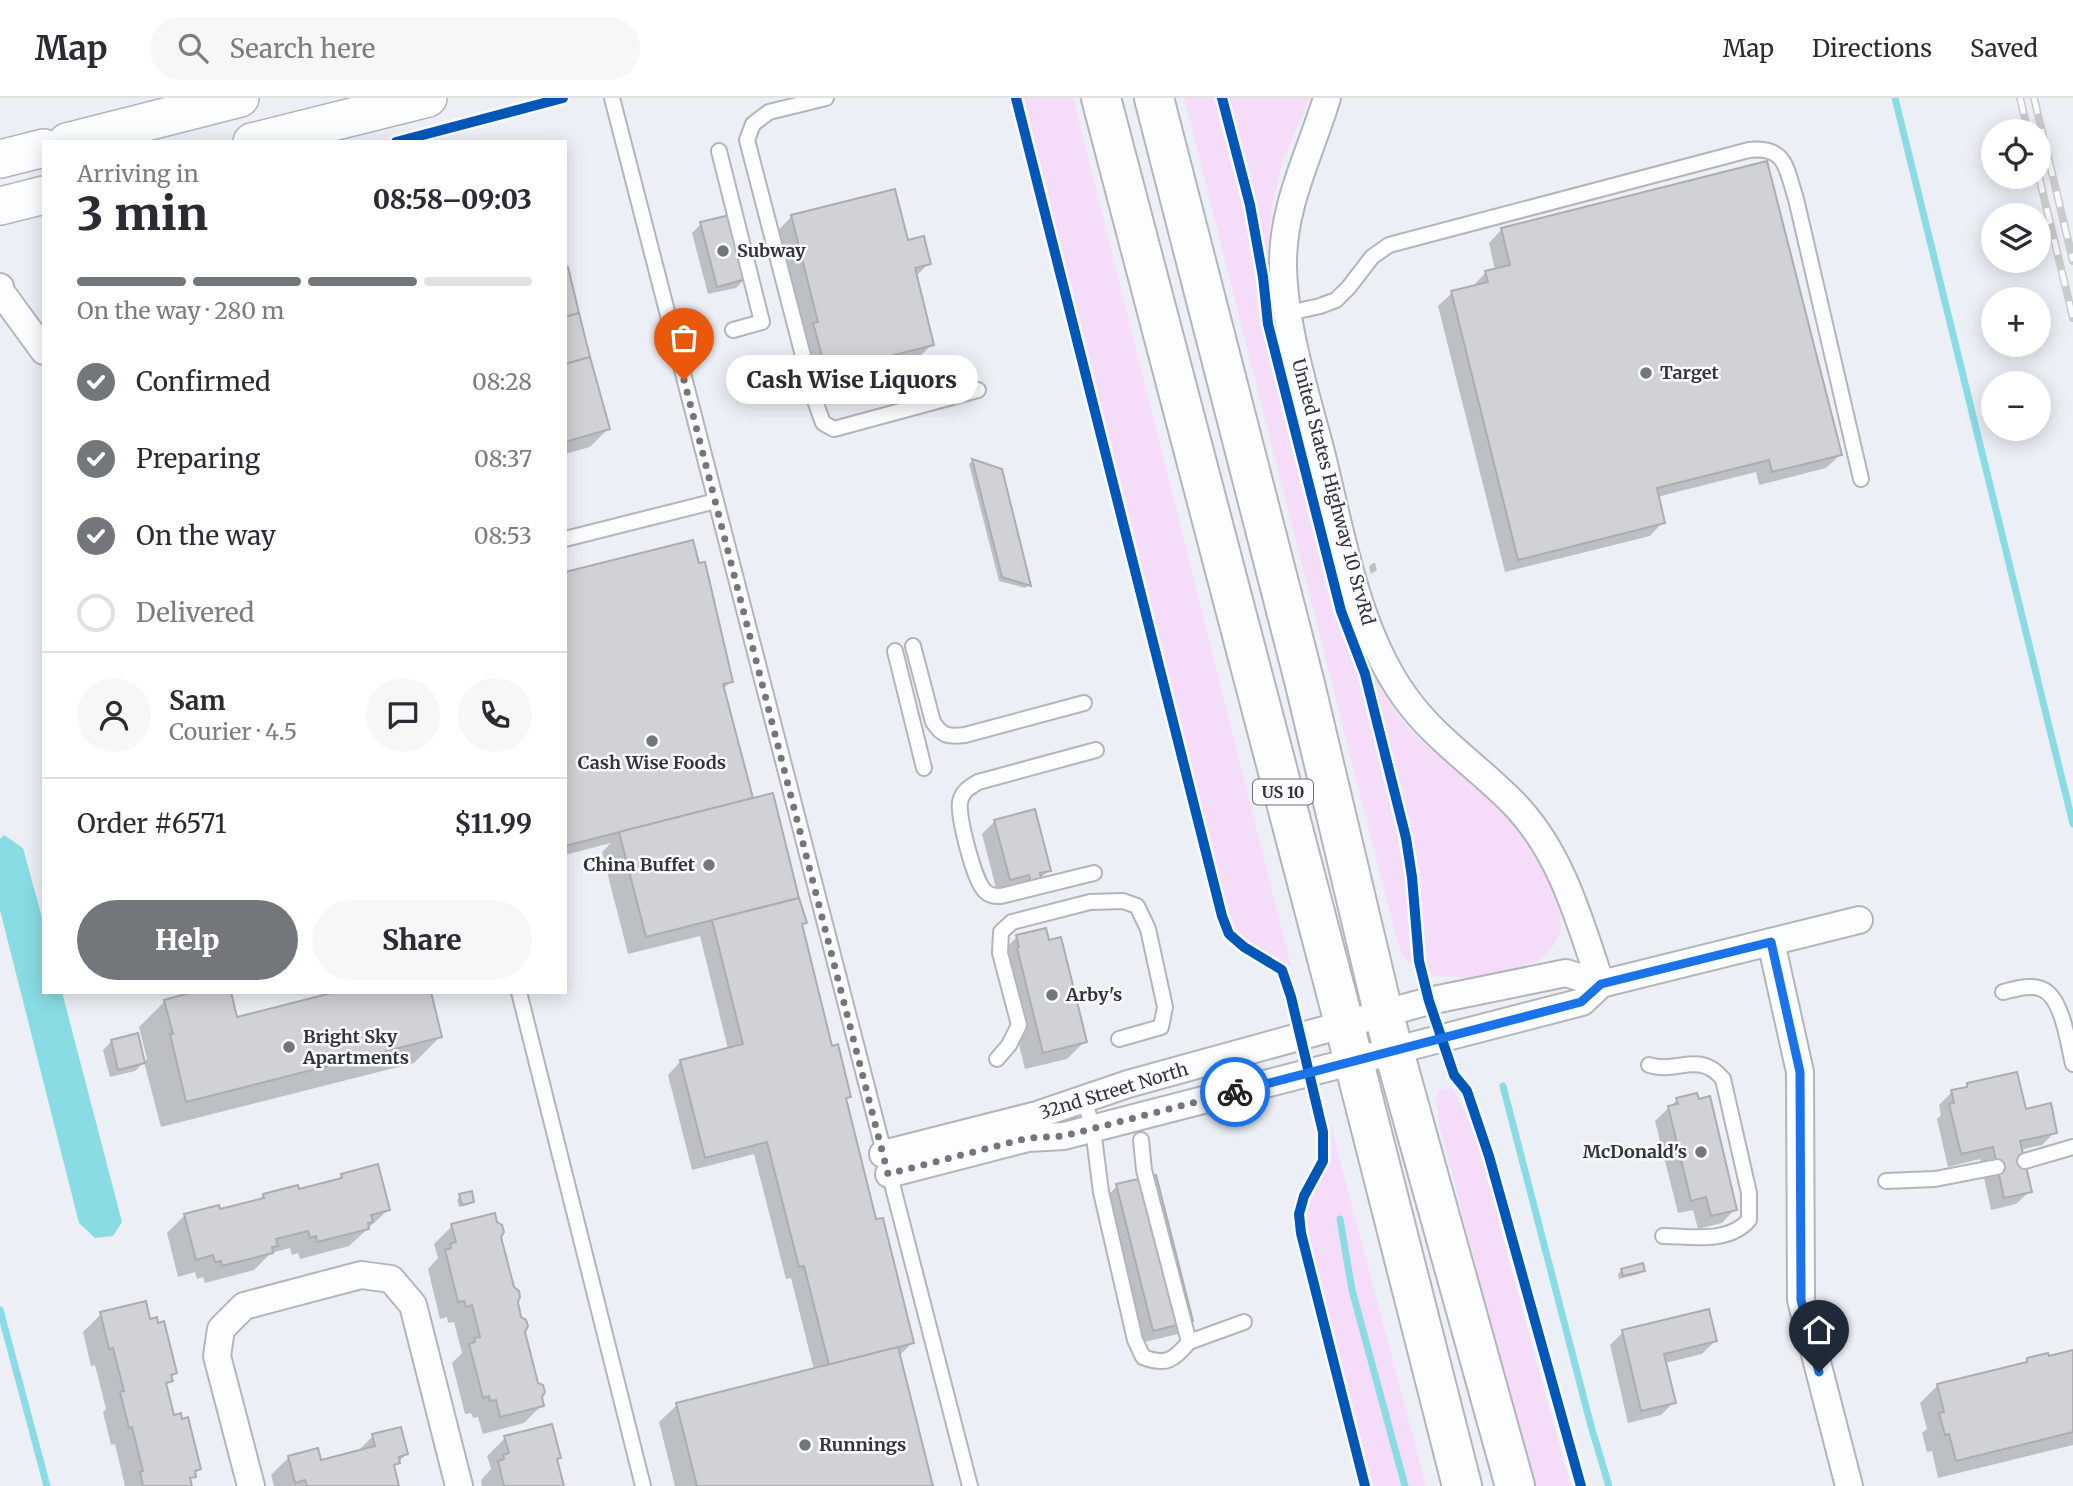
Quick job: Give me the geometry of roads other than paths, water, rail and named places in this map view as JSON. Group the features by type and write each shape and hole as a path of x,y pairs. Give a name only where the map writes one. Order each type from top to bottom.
{"main road":[{"path":"78,140 146,127 240,98"},
{"path":"259,140 389,103 428,98"},
{"name":"US 10","path":"1101,98 1344,1023 1462,1486"},
{"name":"US 10","path":"1154,98 1305,684 1383,1012 1515,1486"},
{"path":"0,159 42,148"},
{"path":"0,206 42,196"}],"street":[{"name":"United States Highway 10 SrvRd","path":"1327,98 1295,188 1286,226 1283,266 1297,360 1353,579 1369,630 1403,695 1445,742 1498,787 1542,839 1560,870 1601,984"},
{"path":"0,286 1,292 42,348"},
{"path":"1601,984 1859,920"},
{"path":"1771,942 1800,1072 1801,1300 1849,1486"},
{"name":"32nd Street North","path":"886,1164 1128,1084 1383,1012 1566,973 1601,984"},
{"name":"32nd Street North","path":"886,1164 1093,1129 1581,1002 1601,984"},
{"path":"251,1486 217,1356 221,1329 244,1306 361,1275 391,1279 413,1305 459,1486"}],"lane":[{"path":"612,98 970,1486"},
{"path":"826,98 769,112 753,124 747,140 814,398 824,423 834,429 978,390"},
{"path":"1289,313 1336,300 1372,257 1389,245 1749,150 1763,149 1776,153 1784,163 1796,199 1861,479"},
{"path":"719,150 762,322 733,330"},
{"path":"567,538 716,501"},
{"path":"913,646 933,722 940,732 952,737 1084,704"},
{"path":"895,650 923,768"},
{"path":"1094,873 1001,896 991,895 977,880 960,818 960,799 966,789 978,782 1096,750"},
{"path":"997,1059 1009,1045 1019,1025 1000,953 1001,932 1012,922 1090,902 1123,901 1138,906 1148,929 1166,1007 1161,1027 1119,1039"},
{"path":"2003,992 2027,987 2041,989 2050,995 2060,1011 2073,1065"},
{"path":"520,994 643,1486"},
{"path":"1649,1065 1662,1070 1690,1063 1713,1068 1723,1079 1749,1193 1749,1220 1741,1230 1711,1238 1663,1236"},
{"path":"1084,1099 1093,1129 1101,1192 1135,1340 1143,1357 1154,1362 1166,1362 1178,1355 1189,1342 1244,1322"},
{"path":"1141,1140 1144,1170 1189,1342"},
{"path":"2025,1161 2073,1147"},
{"path":"1886,1181 1935,1179 1997,1167"}],"water":[{"path":"4,835 23,848 42,918 42,994 63,994 122,1222 113,1236 95,1238 79,1223 0,910 0,839"}],"waterway":[{"path":"1895,98 2073,824"},
{"path":"1503,1086 1609,1486"},
{"path":"1340,1219 1352,1290 1405,1486"},
{"path":"0,1310 47,1486"}],"railway":[{"path":"2020,98 2025,119"},
{"path":"2034,98 2073,261"},
{"path":"2042,189 2073,318"}],"place":[{"name":"Subway","path":"723,251"},
{"name":"Target","path":"1646,373"},
{"name":"Cash Wise Liquors","path":"684,380"},
{"name":"Cash Wise Foods","path":"652,741"},
{"name":"China Buffet","path":"709,865"},
{"name":"Arby's","path":"1052,995"},
{"name":"Bright Sky Apartments","path":"289,1047"},
{"name":"McDonald's","path":"1701,1152"},
{"name":"Runnings","path":"805,1445"}]}
